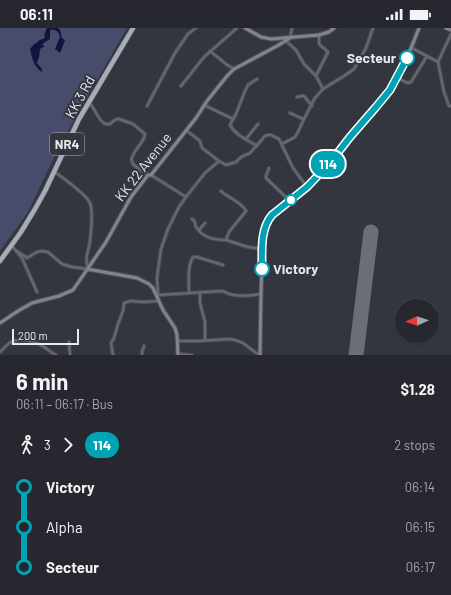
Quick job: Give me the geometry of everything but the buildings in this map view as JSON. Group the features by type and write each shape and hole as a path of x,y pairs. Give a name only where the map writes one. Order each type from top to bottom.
{"highway":[{"name":"KK 3 Rd","path":"0,261 12,246 35,208 79,119 133,28"}],"street":[{"path":"147,106 178,48 188,34 196,28"},
{"path":"180,86 210,51 237,28"},
{"path":"245,28 253,33 271,39 319,35 329,32 334,28"},
{"path":"290,38 292,28"},
{"path":"282,144 298,134 315,98 323,89 354,69 366,48 373,28"},
{"path":"260,355 262,249 263,234 268,220 272,215 307,187 390,90 412,48 419,28"},
{"path":"446,28 451,30"},
{"path":"450,106 444,92 438,62 451,34"},
{"path":"316,76 328,54 325,48 319,44 319,35"},
{"name":"KK 22 Avenue","path":"0,323 32,303 59,296 73,290 106,242 131,197 196,118 204,105 227,76 234,69 290,38"},
{"path":"285,41 296,50 304,64 316,76 323,89"},
{"path":"412,48 438,62"},
{"path":"210,51 234,69"},
{"path":"397,78 408,83 411,82 427,56"},
{"path":"257,79 248,85 231,124 231,127 257,146"},
{"path":"297,97 304,96 312,106"},
{"path":"88,103 93,107 99,119 105,124 110,124 114,120 119,119 133,124 145,134 145,138 131,158 132,163 186,197"},
{"path":"204,105 233,119"},
{"path":"290,113 304,119"},
{"path":"246,139 258,124"},
{"path":"186,130 200,141 202,148 219,161 229,165 250,153 262,138 268,135 274,136 279,139 292,168 307,187"},
{"path":"192,355 178,355 176,328 167,316 159,301 157,273 163,243 179,207 205,173 219,161"},
{"path":"269,168 266,178 290,201"},
{"path":"54,171 90,202 91,237 86,256 88,268"},
{"path":"221,191 246,211 229,232 226,240"},
{"path":"192,219 195,221 199,230 211,239 226,240 248,247 262,249"},
{"path":"199,230 204,223"},
{"path":"12,246 22,258 37,292"},
{"path":"17,251 27,258 39,251 48,252 62,264 72,267 88,268 137,278 149,284 158,295"},
{"path":"189,292 188,274 193,256 223,265"},
{"path":"158,295 222,291 237,296 261,294"},
{"path":"200,292 200,303 205,322 205,341"},
{"path":"113,355 111,343 124,308 124,303 131,301 159,301"},
{"path":"177,341 236,340 260,355"},
{"path":"0,352 13,341 20,341 35,343 56,355"},
{"path":"69,342 70,355"},
{"path":"142,355 144,346"}],"shaded area":[{"path":"0,28 127,28 61,143 28,212 0,251"},
{"path":"47,28 58,28 62,38 65,40 60,53 55,49 60,37 58,32 55,30 50,30 50,39 42,45 45,46 40,49 37,63 42,69 42,72 35,65 30,49 39,40 45,37 44,35"}],"runway":[{"path":"356,355 371,232"}],"bus line":[{"name":"114","path":"262,269 263,234 268,220 272,215 307,187 329,164 334,155 390,90 407,58"}],"place":[{"name":"Secteur","path":"407,58"},
{"name":"Victory","path":"262,269"}]}
